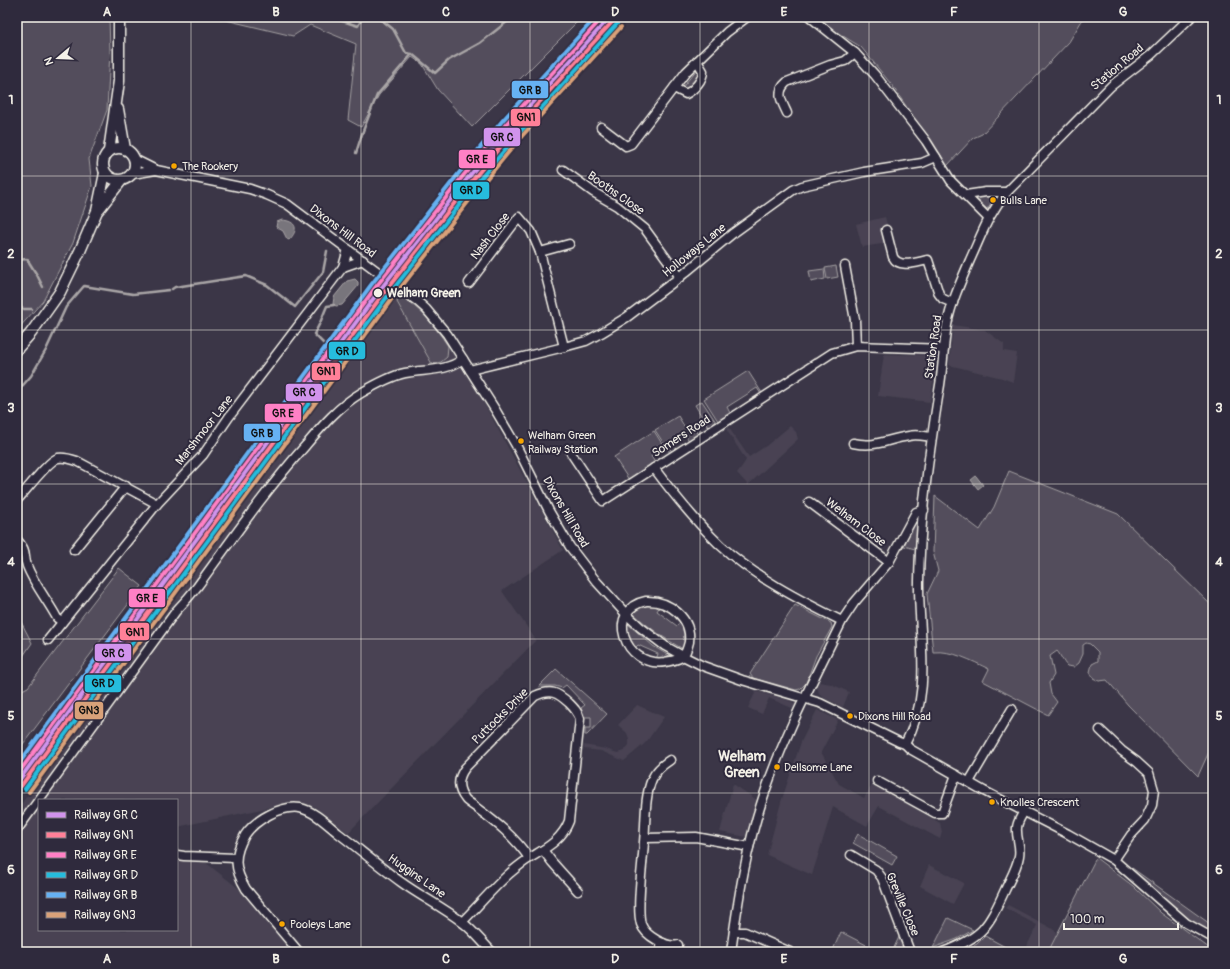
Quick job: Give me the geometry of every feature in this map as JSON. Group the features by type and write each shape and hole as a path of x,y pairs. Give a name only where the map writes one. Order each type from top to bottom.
{"main road":[{"path":"109,151 119,148 125,149 131,153 135,163 132,174 128,178 115,180 110,178 105,173 103,168 103,161 109,151 119,81 119,17"},
{"path":"116,100 125,149"},
{"path":"17,349 31,333 60,292 97,211 105,173"},
{"path":"97,211 121,180"}],"street":[{"path":"601,127 626,146 631,144 697,61 726,32 747,17"},
{"path":"810,17 856,53 926,140 951,181 988,218"},
{"name":"Station Road","path":"905,744 914,722 923,679 924,658 919,582 924,510 931,437 941,381 947,327 953,303 988,218 997,204 1111,86 1151,55 1191,17"},
{"path":"787,113 780,98 780,90 787,82 830,65 845,61 856,53"},
{"path":"674,88 686,94 694,88 703,76 703,71 697,61"},
{"name":"Holloways Lane","path":"470,370 586,341 615,325 680,277 732,234 793,190 802,186 864,172 922,163 936,157"},
{"name":"Dixons Hill Road","path":"134,158 156,170 250,189 287,204 408,293 426,309 447,334 496,411 517,447 564,538 596,581 626,614 652,637 683,656 742,680 820,703 905,744 910,749 956,775 1114,860 1181,918 1213,938"},
{"name":"Dixons Hill Road","path":"132,174 156,170"},
{"name":"Booths Close","path":"563,170 593,192 617,206 645,229 680,277"},
{"path":"966,195 986,192 1007,192"},
{"name":"Nash Close","path":"469,283 519,216 531,231 540,252 564,347"},
{"path":"886,230 895,261 900,264 908,264 928,260 939,294 943,299 953,303"},
{"path":"540,252 569,244"},
{"name":"Marshmoor Lane","path":"48,640 157,504 203,455 229,417 343,267 348,249"},
{"path":"343,267 366,262"},
{"path":"845,266 854,320 856,346"},
{"name":"Somers Road","path":"842,621 777,587 737,559 720,544 680,502 654,468 832,353 856,346 944,349"},
{"path":"40,799 176,611 197,587 278,477 322,426 341,407 359,394 376,385 403,373 447,368 455,365 463,359"},
{"path":"853,443 873,445 911,435 931,437"},
{"path":"572,453 603,501 654,468"},
{"path":"17,500 47,466 57,458 66,458 77,461 157,504"},
{"path":"74,550 126,486"},
{"name":"Welham Close","path":"809,502 889,562"},
{"path":"731,952 738,904 749,847 762,800 804,698 842,621 854,603 889,562 916,512 924,510"},
{"path":"17,540 22,545 26,553 26,564 58,618 62,622"},
{"path":"646,601 658,602 670,607 685,622 688,630 688,646 683,656 671,661 658,663 646,661 639,657 632,651 624,637 623,622 626,614 635,605 646,601"},
{"name":"Puttocks Drive","path":"462,922 509,874 529,858 544,850 561,835 569,821 580,724 578,713 574,708 561,696 556,693 549,692 535,696 465,768 459,781 461,794 466,800 506,831 529,858"},
{"path":"969,782 1012,709"},
{"path":"1100,730 1122,751 1149,773 1154,790 1152,804 1145,820 1131,835 1114,860"},
{"path":"670,760 659,768 650,785 647,797 640,919 645,932 663,943 672,946 678,945"},
{"path":"877,781 935,813 942,813 956,775"},
{"path":"17,830 38,801"},
{"name":"Huggins Lane","path":"236,858 246,834 260,819 284,810 299,808 308,810 401,882 462,922 492,952"},
{"path":"943,952 966,943 973,938 988,924 994,915 1016,866 1019,849 1017,828 1024,812"},
{"path":"644,838 696,837 749,847"},
{"path":"544,850 552,862 578,891"},
{"path":"178,855 236,858 239,877 246,889 299,952"},
{"name":"Greville Close","path":"851,855 876,870 882,878 910,952"},
{"path":"734,932 745,932 790,952"},
{"path":"659,952 663,943"}],"shaded area":[{"path":"17,17 109,17 110,51 107,110 89,159 92,186 73,243 43,301 17,330"},
{"path":"213,17 582,17 472,127 438,90 422,64 412,57 379,95 361,127 348,120 356,44 310,25 293,36"},
{"path":"817,17 1084,17 1069,42 982,134 973,138 947,166 891,84 861,47 835,31"},
{"path":"698,68 702,72 688,91 681,89"},
{"path":"995,195 995,198 993,197 990,201 992,202 987,209 975,198 976,196"},
{"path":"885,217 896,257 888,243 862,247 856,224"},
{"path":"282,220 291,222 295,227 294,233 289,240 283,231 276,227 277,222"},
{"path":"836,266 838,277 827,279 825,268"},
{"path":"824,269 825,279 811,282 809,271"},
{"path":"355,279 358,282 358,286 342,305 336,306 333,304 334,297 347,281"},
{"path":"390,290 414,305 435,326 469,375 563,550 502,591 536,640 348,833 315,807 295,802 178,827 178,799 38,799 38,931 178,931 178,860 205,862 238,888 292,952 17,952 17,810 175,587 318,393"},
{"path":"399,296 414,306 427,318 448,346 447,357 441,362 432,364 397,302"},
{"path":"953,325 985,330 1004,344 1004,351 1017,353 1013,382 949,365"},
{"path":"884,354 927,355 936,364 930,402 878,396"},
{"path":"748,371 762,393 761,394 757,388 727,407 730,413 718,421 704,399"},
{"path":"702,401 716,422 708,427 695,405"},
{"path":"678,416 689,434 695,430 698,435 689,441 685,434 668,445 672,452 670,453 655,430"},
{"path":"790,426 796,432 798,439 748,485 737,473 746,460 726,429 729,428 749,457 766,446"},
{"path":"654,431 664,447 651,456 655,463 629,480 614,457"},
{"path":"1009,471 1118,514 1213,607 1213,743 1198,776 1128,705 1107,680 1099,681 1093,678 1090,672 1092,664 1098,661 1098,652 1090,644 1086,643 1083,645 1083,654 1079,663 1074,667 1067,666 1057,651 1050,656 1054,675 1049,683 1051,694 1057,702 1048,715 983,681 989,669 955,654 933,652 927,594 938,571 933,552 935,496 980,530 994,507"},
{"path":"976,476 983,485 978,489 971,480"},
{"path":"916,518 919,519 915,549 904,546"},
{"path":"119,568 142,586 17,752 17,697 22,690 28,687"},
{"path":"641,604 660,606 657,611 677,626 681,621 689,638 683,649 657,632 633,613 633,611"},
{"path":"795,605 831,623 832,627 816,656 806,683 800,689 796,690 753,678 750,674"},
{"path":"17,614 32,643 17,665"},
{"path":"626,624 628,624 653,646 671,657 669,659 656,659 658,654 638,645 634,649 628,638"},
{"path":"556,669 607,714 587,735 585,735 585,728 591,728 591,717 584,717 581,708 585,705 566,685 562,688 555,686 539,686"},
{"path":"819,682 831,684 849,692 843,707 824,698 819,693 817,687"},
{"path":"756,691 788,700 794,703 794,709 769,698 762,714 748,708"},
{"path":"637,705 664,717 647,741 624,761 601,751 584,749 584,745 606,749 617,753 624,751 629,745 629,739 627,733 618,725"},
{"path":"817,710 838,720 821,752 839,784 864,798 873,783 940,823 942,832 940,839 879,806 867,826 833,807 812,875 767,855 781,802 801,742"},
{"path":"733,784 757,800 747,837 720,832"},
{"path":"858,834 897,856 892,865 853,843"},
{"path":"1096,858 1133,886 1161,913 1209,948 1209,952 1048,952"},
{"path":"929,865 964,883 953,904 920,886"},
{"path":"1132,868 1213,926 1213,935 1178,912 1130,871"},
{"path":"1008,905 1058,933 1048,952 1039,952 1027,946 1037,925 1005,908"},
{"path":"948,918 973,930 957,939 933,948"},
{"path":"841,932 880,952 832,952"},
{"path":"985,936 1009,949 1007,952 962,952 977,944"},
{"path":"899,937 905,952 892,952"}],"waterway":[{"path":"330,17 358,26 363,17"},
{"path":"378,17 393,29 406,53 412,54 435,73 449,60 480,43 513,17"},
{"path":"356,153 377,95 412,54"},
{"path":"172,289 175,287 246,276 267,285 295,307 323,272 327,251"},
{"path":"17,260 27,259 43,287"},
{"path":"17,392 31,376 46,350 66,307 84,286 133,294 169,290"},
{"path":"17,302 22,309 32,309"},
{"path":"325,345 314,334 320,324 327,306 334,305"}],"transit line":[{"path":"17,766 371,285 459,173 503,120 596,17"},
{"path":"17,775 375,288 463,176 507,123 603,17"},
{"path":"17,783 379,291 467,179 511,126 610,17"},
{"path":"25,789 387,297 475,185 519,133 617,24"}],"rail line":[{"name":"GN1","path":"21,786 383,294 471,182 515,129 614,20"},
{"name":"GN3","path":"29,792 391,300 522,136 621,27"}],"place":[{"name":"The Rookery","path":"174,166"},
{"name":"Bulls Lane","path":"993,200"},
{"name":"Welham Green","path":"378,293"},
{"name":"Welham Green Railway Station","path":"521,441"},
{"name":"Dixons Hill Road","path":"850,716"},
{"name":"Dellsome Lane","path":"777,767"},
{"name":"Knolles Crescent","path":"992,802"},
{"name":"Pooleys Lane","path":"282,924"}],"district":[{"name":"Welham Green","path":"742,764"}]}
